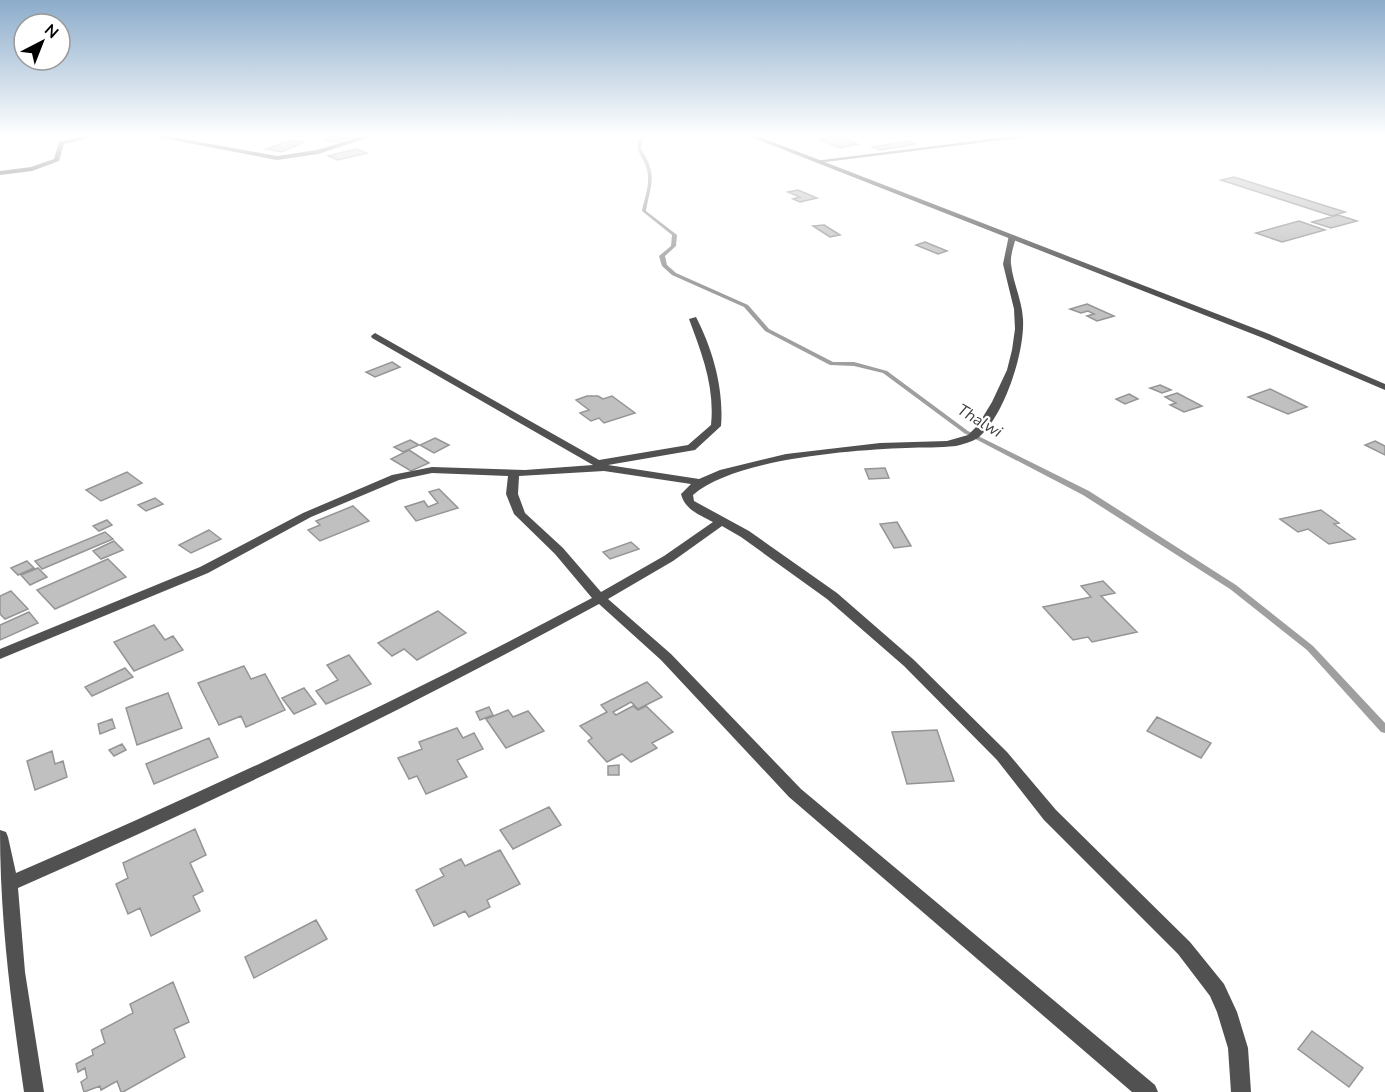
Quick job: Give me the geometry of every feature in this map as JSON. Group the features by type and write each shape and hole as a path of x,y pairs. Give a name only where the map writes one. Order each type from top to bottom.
{"street":[{"path":"881,186 1266,336 1385,387"},
{"path":"1012,237 1007,261 1017,301 1019,327 1014,359 1009,378 996,404 974,436 961,441 877,447 774,460 732,469 698,482 687,494 689,502 722,521 832,596 909,663 1002,756 1050,815 1184,948 1217,990 1227,1012 1238,1048 1241,1092"},
{"path":"0,654 204,570 307,515 396,477 432,470 514,473 601,466 691,448 716,426 720,405 707,357 693,319"},
{"path":"375,336 601,466 698,482"},
{"path":"514,473 512,494 520,514 560,551 599,598 666,657 795,793 1148,1092"},
{"path":"9,884 197,801 366,721 666,562 722,521"},
{"path":"0,837 9,884 16,972 34,1092"}],"building":[{"path":"1239,186 1262,186 1345,212 1332,216"},
{"path":"798,190 817,198 800,202 793,199 800,197 788,192"},
{"path":"1338,215 1357,221 1331,228 1312,222"},
{"path":"1299,221 1325,230 1282,242 1256,233"},
{"path":"824,225 840,235 830,237 813,226"},
{"path":"925,242 947,251 938,254 916,245"},
{"path":"1087,304 1114,316 1097,321 1087,316 1094,314 1088,311 1081,313 1070,309"},
{"path":"392,362 400,367 375,377 366,372"},
{"path":"1160,385 1171,390 1162,393 1150,388"},
{"path":"1270,389 1307,407 1288,414 1248,397"},
{"path":"1177,393 1202,406 1184,412 1170,405 1176,403 1165,397"},
{"path":"1129,394 1138,399 1125,404 1116,399"},
{"path":"587,396 598,396 603,399 612,396 635,413 604,423 599,418 591,421 580,413 589,410 576,400"},
{"path":"435,438 449,445 434,453 420,445"},
{"path":"410,440 419,445 403,452 394,447"},
{"path":"1375,441 1385,446 1385,455 1365,445"},
{"path":"409,450 429,463 411,471 391,459"},
{"path":"885,468 889,478 869,479 865,469"},
{"path":"127,472 142,483 101,501 86,490"},
{"path":"439,489 458,508 416,521 405,507 424,501 428,507 438,503 429,492"},
{"path":"155,498 163,504 146,511 138,505"},
{"path":"353,506 369,521 320,541 308,530 320,525 316,521"},
{"path":"1321,510 1339,523 1334,524 1355,539 1329,544 1308,529 1298,532 1280,519"},
{"path":"107,520 112,525 99,531 93,526"},
{"path":"897,522 911,546 894,548 880,524"},
{"path":"209,530 221,539 191,553 179,545"},
{"path":"105,532 113,539 42,569 35,561"},
{"path":"114,541 123,550 101,559 93,551"},
{"path":"631,542 639,549 610,559 603,552"},
{"path":"108,559 126,577 55,609 37,590"},
{"path":"27,561 34,568 18,575 11,568"},
{"path":"38,568 47,577 30,585 21,575"},
{"path":"1103,581 1115,593 1101,596 1137,632 1092,642 1088,637 1073,640 1043,607 1091,597 1081,586"},
{"path":"11,591 28,609 5,619 0,614 0,596"},
{"path":"438,611 466,633 417,660 404,649 392,656 378,643"},
{"path":"29,612 38,623 0,640 0,625"},
{"path":"154,625 165,640 173,636 183,650 134,671 114,642"},
{"path":"349,655 371,684 326,704 316,691 338,680 327,665"},
{"path":"244,666 251,679 265,674 285,710 246,727 241,716 219,725 198,683"},
{"path":"125,668 133,677 92,696 85,687"},
{"path":"647,682 662,697 638,709 631,702 613,712 616,715 633,706 638,710 646,706 673,732 652,743 657,748 631,762 622,754 607,762 588,741 592,738 580,726 607,712 601,705"},
{"path":"304,688 316,704 294,714 282,698"},
{"path":"168,693 182,728 137,745 126,708"},
{"path":"489,707 493,715 480,720 476,712"},
{"path":"508,710 513,717 528,711 544,731 506,748 486,719"},
{"path":"1157,717 1211,743 1201,758 1147,731"},
{"path":"112,719 115,728 100,734 98,724"},
{"path":"457,728 463,738 474,733 483,749 457,760 467,777 426,794 417,776 409,779 398,758 422,749 419,742"},
{"path":"937,730 954,781 907,784 892,732"},
{"path":"209,738 218,757 154,784 146,764"},
{"path":"122,744 126,750 114,756 109,750"},
{"path":"52,751 55,764 63,761 67,777 35,790 27,761"},
{"path":"619,765 619,775 608,775 608,766"},
{"path":"549,807 561,825 513,849 500,830"},
{"path":"195,829 206,855 190,863 203,891 193,896 200,911 151,936 140,908 128,914 116,884 128,878 123,863"},
{"path":"500,850 520,884 487,900 490,907 469,917 465,911 434,926 416,890 444,876 440,869 461,859 465,866"},
{"path":"316,920 327,939 254,978 245,957"},
{"path":"173,982 189,1022 174,1029 185,1057 123,1092 117,1081 101,1090 100,1086 84,1092 81,1082 87,1078 85,1068 78,1072 76,1064 93,1055 92,1050 105,1043 101,1030 133,1013 130,1004"},
{"path":"1312,1031 1363,1068 1349,1087 1298,1049"}],"waterway":[{"name":"Thalwi","path":"649,186 644,211 675,235 673,246 662,256 665,266 674,274 746,306 767,330 832,364 854,364 885,372 966,432 1086,493 1233,587 1310,648 1385,729"}]}
